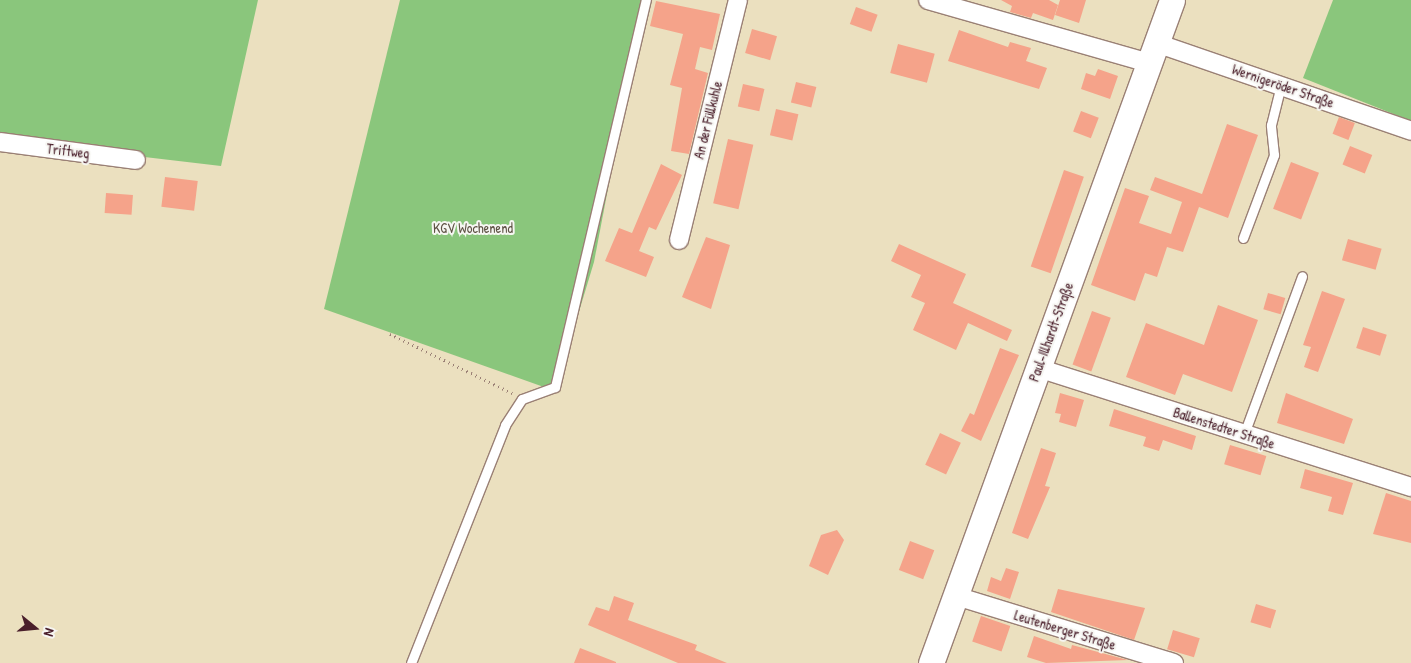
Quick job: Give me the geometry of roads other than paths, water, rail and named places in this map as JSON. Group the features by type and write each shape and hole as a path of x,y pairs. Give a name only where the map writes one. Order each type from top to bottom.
{"street":[{"name":"An der Füllkuhle","path":"679,240 738,0"},
{"path":"928,0 1152,53"},
{"name":"Paul-Illhardt-Straße","path":"931,663 1172,0"},
{"name":"Wernigeröder Straße","path":"1152,53 1281,85 1411,131"},
{"name":"Triftweg","path":"0,142 136,160"},
{"name":"Ballenstedter Straße","path":"1038,368 1411,487"},
{"name":"Leutenberger Straße","path":"956,596 1174,663"}],"lane":[{"path":"411,663 505,425 522,398 555,387 646,0"},
{"path":"1243,238 1274,155 1271,125 1281,85"},
{"path":"1244,434 1302,276"}],"park label":[{"name":"KGV Wochenend","path":"473,228"}]}
